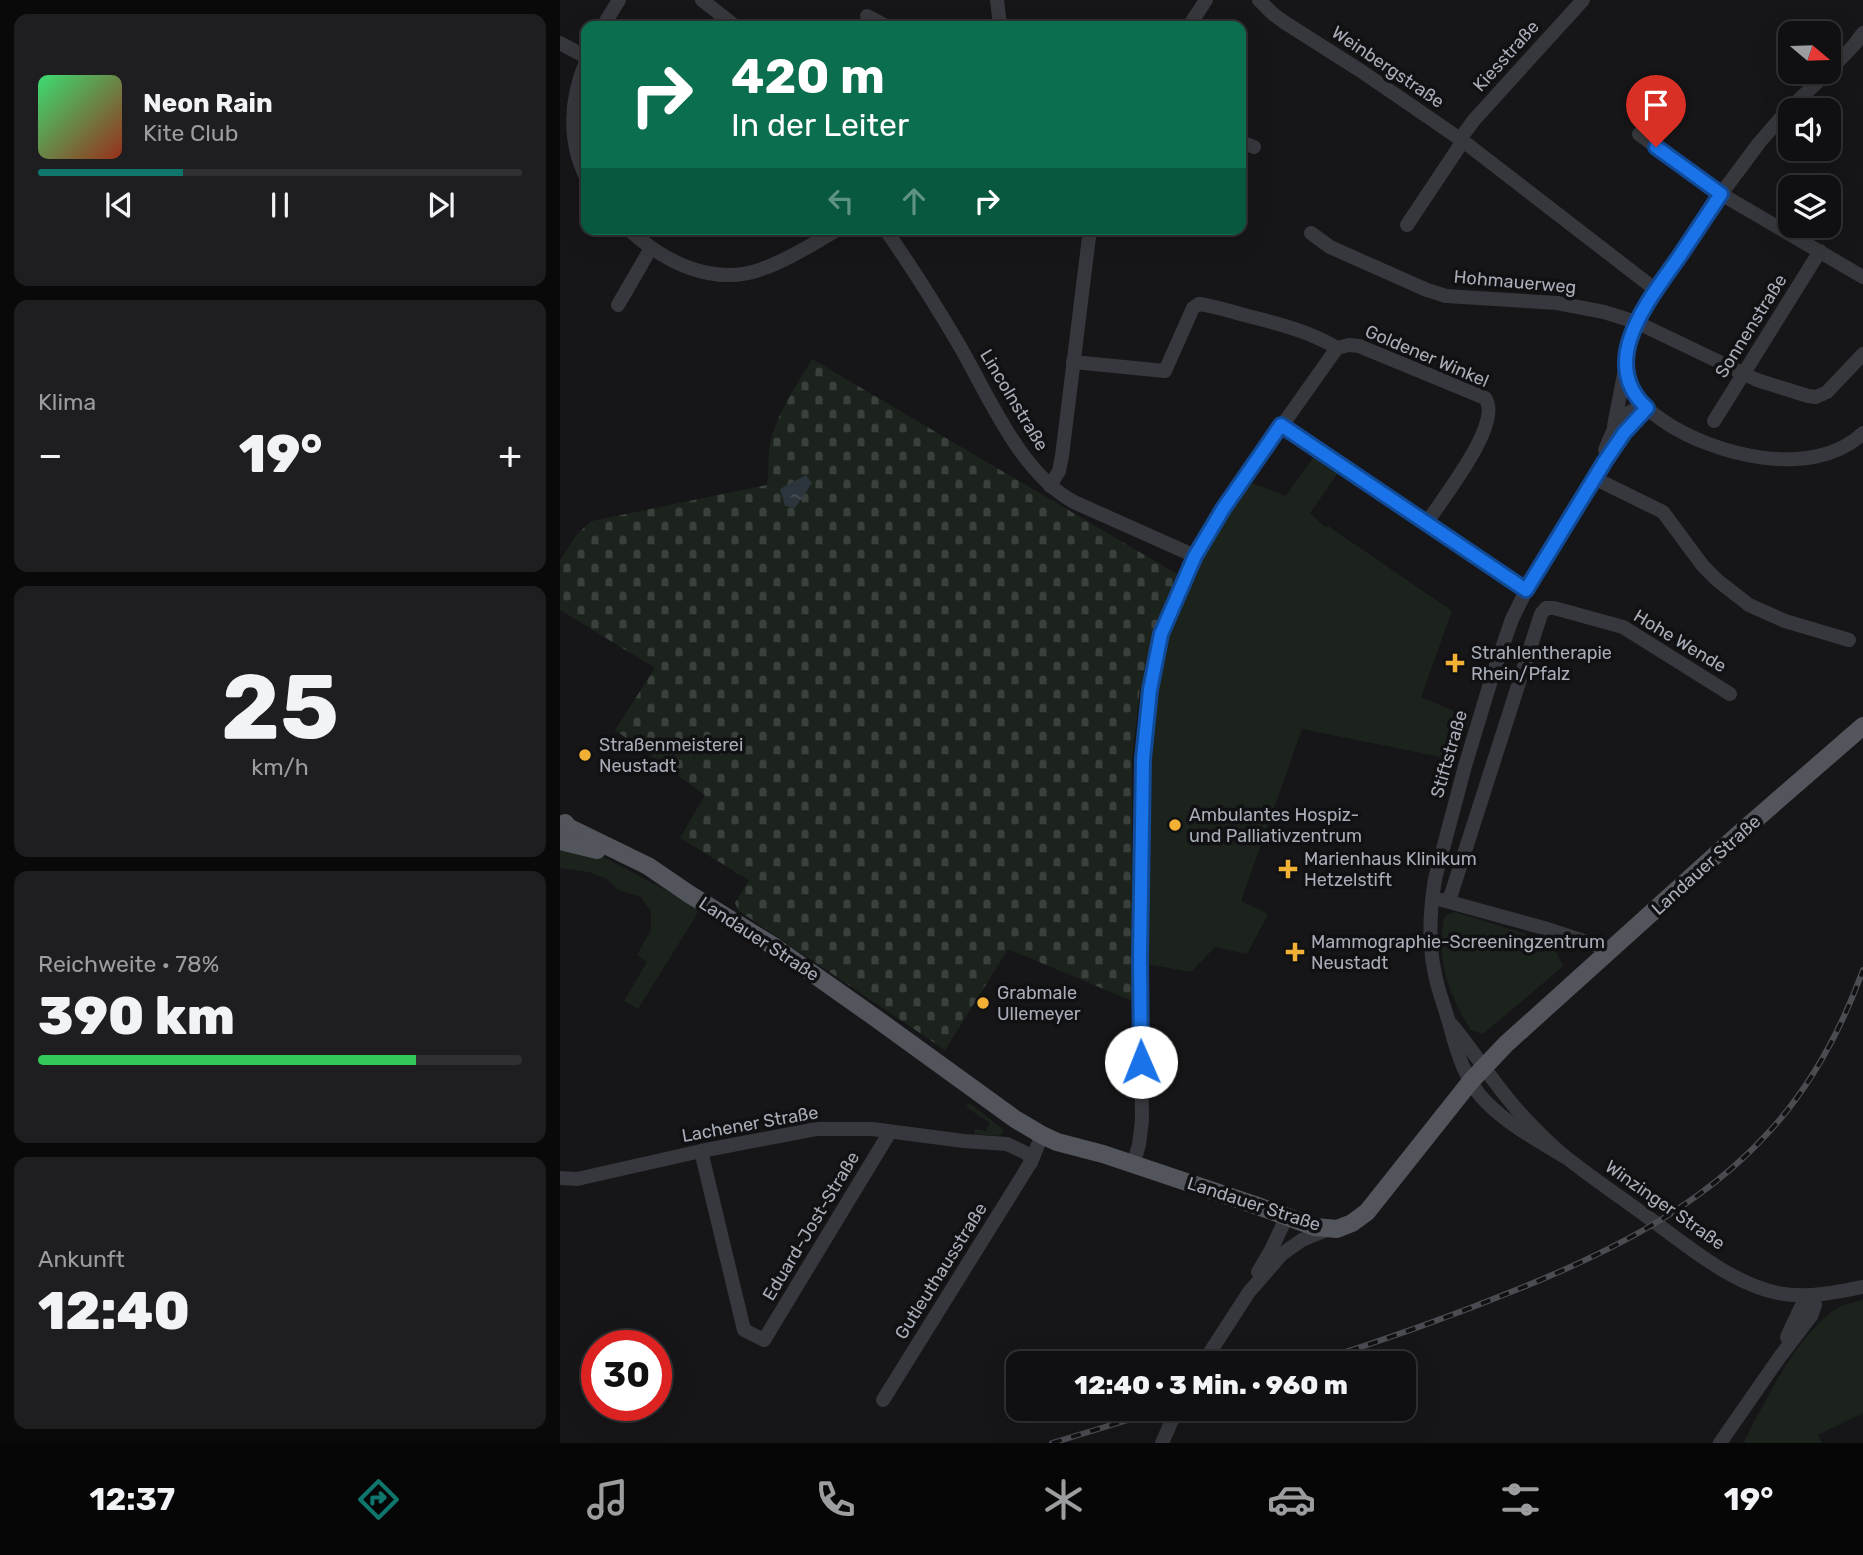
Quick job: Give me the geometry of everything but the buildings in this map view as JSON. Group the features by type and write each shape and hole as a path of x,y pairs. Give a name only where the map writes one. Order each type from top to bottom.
{"main road":[{"name":"Landauer Straße","path":"561,828 598,851 689,894 752,932 1025,1126 1046,1138 1133,1164 1306,1224 1337,1229 1352,1223 1367,1212 1471,1081 1525,1027 1863,726"}],"street":[{"path":"606,21 619,0"},
{"path":"702,0 729,21"},
{"path":"998,0 1000,21"},
{"path":"1192,21 1206,0"},
{"name":"Weinbergstraße","path":"1259,0 1284,22 1461,140 1656,290"},
{"name":"Kiesstraße","path":"1461,140 1482,111 1578,2"},
{"path":"867,16 876,21"},
{"name":"Stiftstraße","path":"1841,58 1863,33"},
{"path":"560,43 581,54"},
{"path":"581,75 567,137 581,163"},
{"name":"Stiftstraße","path":"1594,478 1612,433 1629,339 1636,322 1721,194 1771,128 1815,84"},
{"path":"1639,134 1721,194 1863,277"},
{"path":"1407,225 1461,140"},
{"name":"Hohmauerweg","path":"1311,233 1330,247 1427,290 1446,296 1557,303 1604,312 1636,322 1771,385 1816,397 1827,393 1863,354"},
{"path":"635,235 651,248 687,267 728,276 771,266 828,235"},
{"name":"Lincolnstraße","path":"889,235 923,283 1016,445 1033,469 1050,486 1074,502 1195,556"},
{"path":"1050,486 1059,471 1062,456 1089,235"},
{"path":"618,304 651,248"},
{"name":"Sonnenstraße","path":"1714,421 1820,251"},
{"path":"1073,362 1165,371 1193,309 1199,304 1300,330 1337,348 1223,509 1195,556 1161,634 1150,690 1143,759 1140,956 1142,1120 1133,1164"},
{"name":"Goldener Winkel","path":"1337,348 1359,346 1485,398 1489,404 1489,416 1479,442 1426,524"},
{"path":"1626,366 1631,390 1647,408 1668,424 1731,451 1767,458 1809,457 1842,449 1863,433"},
{"name":"Stiftstraße","path":"1612,433 1629,412 1647,408"},
{"name":"Stiftstraße","path":"1565,1157 1519,1129 1481,1097 1457,1054 1434,971 1432,898 1454,805 1486,697 1506,636 1526,590 1594,478 1620,439 1647,408"},
{"path":"1281,425 1526,590"},
{"path":"1594,478 1657,508 1667,516 1703,566 1749,605 1785,621 1849,640"},
{"name":"Hohe Wende","path":"1449,901 1541,614 1545,609 1549,607 1610,623 1635,633 1730,694"},
{"path":"1432,898 1544,928 1611,950"},
{"name":"Stiftstraße","path":"1449,1021 1484,1067"},
{"name":"Winzinger Straße","path":"1484,1067 1519,1112 1565,1157 1736,1278 1779,1293 1813,1296 1863,1287"},
{"path":"1025,1126 1007,1143 1028,1154 1031,1162"},
{"name":"Lachener Straße","path":"560,1178 578,1179 701,1151 816,1129 850,1128 982,1143 1007,1143"},
{"name":"Eduard-Jost-Straße","path":"701,1151 744,1330 764,1340 890,1132"},
{"name":"Gutleuthausstraße","path":"883,1400 1046,1138"},
{"path":"1249,1292 1287,1216"},
{"path":"1211,1351 1249,1292 1282,1254 1295,1244 1329,1229"},
{"path":"1720,1443 1779,1358 1801,1305 1813,1296"},
{"path":"1161,1443 1171,1421"}],"green space":[{"path":"812,359 1187,580 1177,576 1154,632 1140,689 1132,759 1132,1001 1008,949 945,1050 739,911 735,903 749,880 680,838 705,795 615,730 655,668 560,610 560,560 578,533 592,521 767,485 769,451 775,427"},
{"path":"1314,456 1338,473 1310,513 1326,528 1328,526 1452,611 1421,697 1470,718 1456,760 1302,729 1241,901 1268,914 1247,954 1215,947 1191,972 1146,964 1148,760 1157,694 1140,688 1154,632 1177,575 1187,580 1246,481 1286,496"},
{"path":"562,850 600,855 697,907 697,914 638,1009 624,1001 647,962 637,955 651,930 651,911 641,897 618,890 607,879 589,872 560,868"},
{"path":"1455,912 1545,940 1553,945 1563,966 1483,1034 1471,1030 1456,1004 1446,977 1442,949 1444,919"},
{"path":"969,1103 1003,1129 1002,1134 974,1134 975,1129 986,1131 990,1123 966,1107"},
{"path":"1863,1300 1863,1413 1818,1435 1822,1443 1746,1443 1744,1441 1798,1347 1827,1316 1842,1306"}],"water":[{"path":"806,475 812,483 795,508 785,506 780,489"}],"railway":[{"path":"1348,1351 1443,1318 1588,1259 1653,1224 1713,1184 1767,1134 1797,1097 1835,1036 1863,970"},
{"path":"1052,1443 1124,1421"}],"place":[{"name":"Strahlentherapie Rhein/Pfalz","path":"1455,663"},
{"name":"Straßenmeisterei Neustadt","path":"585,755"},
{"name":"Ambulantes Hospiz- und Palliativzentrum","path":"1175,825"},
{"name":"Marienhaus Klinikum Hetzelstift","path":"1288,869"},
{"name":"Mammographie-Screeningzentrum Neustadt","path":"1295,952"},
{"name":"Grabmale Ullemeyer","path":"983,1003"}],"route":[{"path":"1141,1062 1143,759 1150,690 1161,634 1195,556 1223,509 1281,425 1526,590 1615,445 1647,408 1631,390 1627,379 1627,349 1632,332 1656,290 1721,194 1656,147"}]}
